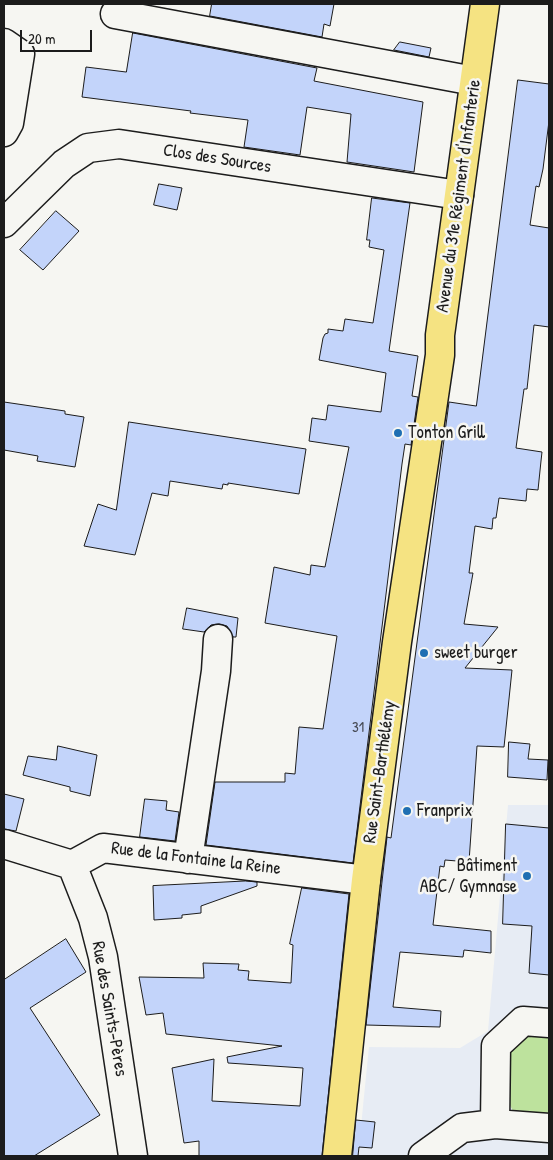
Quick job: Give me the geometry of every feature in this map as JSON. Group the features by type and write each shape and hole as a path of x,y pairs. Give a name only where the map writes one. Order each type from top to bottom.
{"main road":[{"name":"Avenue du 31e Régiment d'Infanterie","path":"436,389 440,335 485,4"},
{"name":"Rue Saint-Barthélémy","path":"337,1156 366,880 399,632 436,389"}],"street":[{"path":"115,14 474,81"},
{"path":"4,43 20,54 10,123 4,132"},
{"name":"Clos des Sources","path":"4,223 64,164 88,148 119,144 459,195"},
{"path":"188,859 216,671 218,638"},
{"path":"4,844 72,865"},
{"name":"Rue de la Fontaine la Reine","path":"72,865 103,848 366,880"},
{"name":"Rue des Saints-Pères","path":"72,865 93,918 103,957 133,1156"},
{"path":"496,1124 496,1046 522,1021 549,1022"},
{"path":"423,1156 462,1128 496,1124 549,1128"}],"shaded area":[{"path":"508,805 549,805 549,1156 358,1156 369,1047 460,1048 488,1031"}],"green space":[{"path":"549,1032 549,1118 513,1111 507,1100 510,1050 523,1035"}],"building":[{"path":"212,4 334,4 330,26 324,24 322,37 210,16"},
{"path":"133,33 317,68 314,81 423,102 414,172 347,162 351,114 307,107 300,155 244,147 248,120 82,97 86,67 126,72"},
{"path":"400,42 431,48 429,57 394,50"},
{"path":"518,80 549,84 549,121 543,169 539,187 536,186 530,225 549,228 549,327 534,325 527,389 524,389 516,448 542,452 538,490 527,489 526,501 499,498 492,529 475,526 469,573 473,573 464,624 498,627 465,668 512,670 504,747 477,746 469,862 445,860 444,867 440,866 433,925 491,931 491,953 464,950 463,957 400,952 393,1007 441,1011 440,1027 366,1025 387,837 391,838 449,402 476,406"},
{"path":"159,184 182,188 177,210 154,205"},
{"path":"372,198 410,203 389,351 418,356 412,396 418,397 411,445 405,444 402,464 353,863 206,845 215,782 285,782 285,773 295,774 299,727 323,729 337,636 265,623 274,567 310,575 311,565 325,567 349,447 309,441 312,418 326,420 328,405 381,412 386,373 319,360 323,338 328,333 328,329 343,331 345,319 373,323 384,250 369,247 370,240 367,240"},
{"path":"56,211 79,231 43,270 20,250"},
{"path":"4,402 65,411 65,414 84,417 75,467 37,461 38,456 4,450"},
{"path":"129,422 306,449 299,494 228,483 228,485 223,484 222,489 170,481 168,496 152,493 135,555 84,546 98,504 116,510"},
{"path":"187,608 238,618 236,637 233,637 227,626 219,624 211,625 204,632 183,629"},
{"path":"509,742 530,744 528,759 548,760 547,780 508,777"},
{"path":"58,746 97,755 90,796 70,791 70,787 23,775 28,756 56,760"},
{"path":"4,794 24,799 16,831 4,829"},
{"path":"145,799 167,801 166,810 179,812 175,841 140,837"},
{"name":"Bâtiment ABC/ Gymnase","path":"506,824 549,828 549,975 529,973 532,926 503,924"},
{"path":"257,882 257,886 201,906 201,913 182,915 182,918 154,920 153,886"},
{"path":"302,888 349,894 322,1156 199,1156 199,1141 184,1143 172,1068 214,1059 212,1101 300,1106 303,1068 228,1063 227,1057 282,1046 166,1034 163,1013 146,1015 139,977 204,978 203,963 239,964 238,970 249,971 248,980 291,983 293,945 290,944"},
{"path":"66,939 86,972 30,1008 100,1115 34,1156 4,1156 4,980"},
{"path":"356,1120 375,1122 372,1148 359,1147 358,1156 353,1156"}],"place":[{"name":"Tonton Grill","path":"398,433"},
{"name":"sweet burger","path":"424,653"},
{"name":"Franprix","path":"407,811"},
{"name":"Bâtiment ABC/ Gymnase","path":"527,876"}]}
